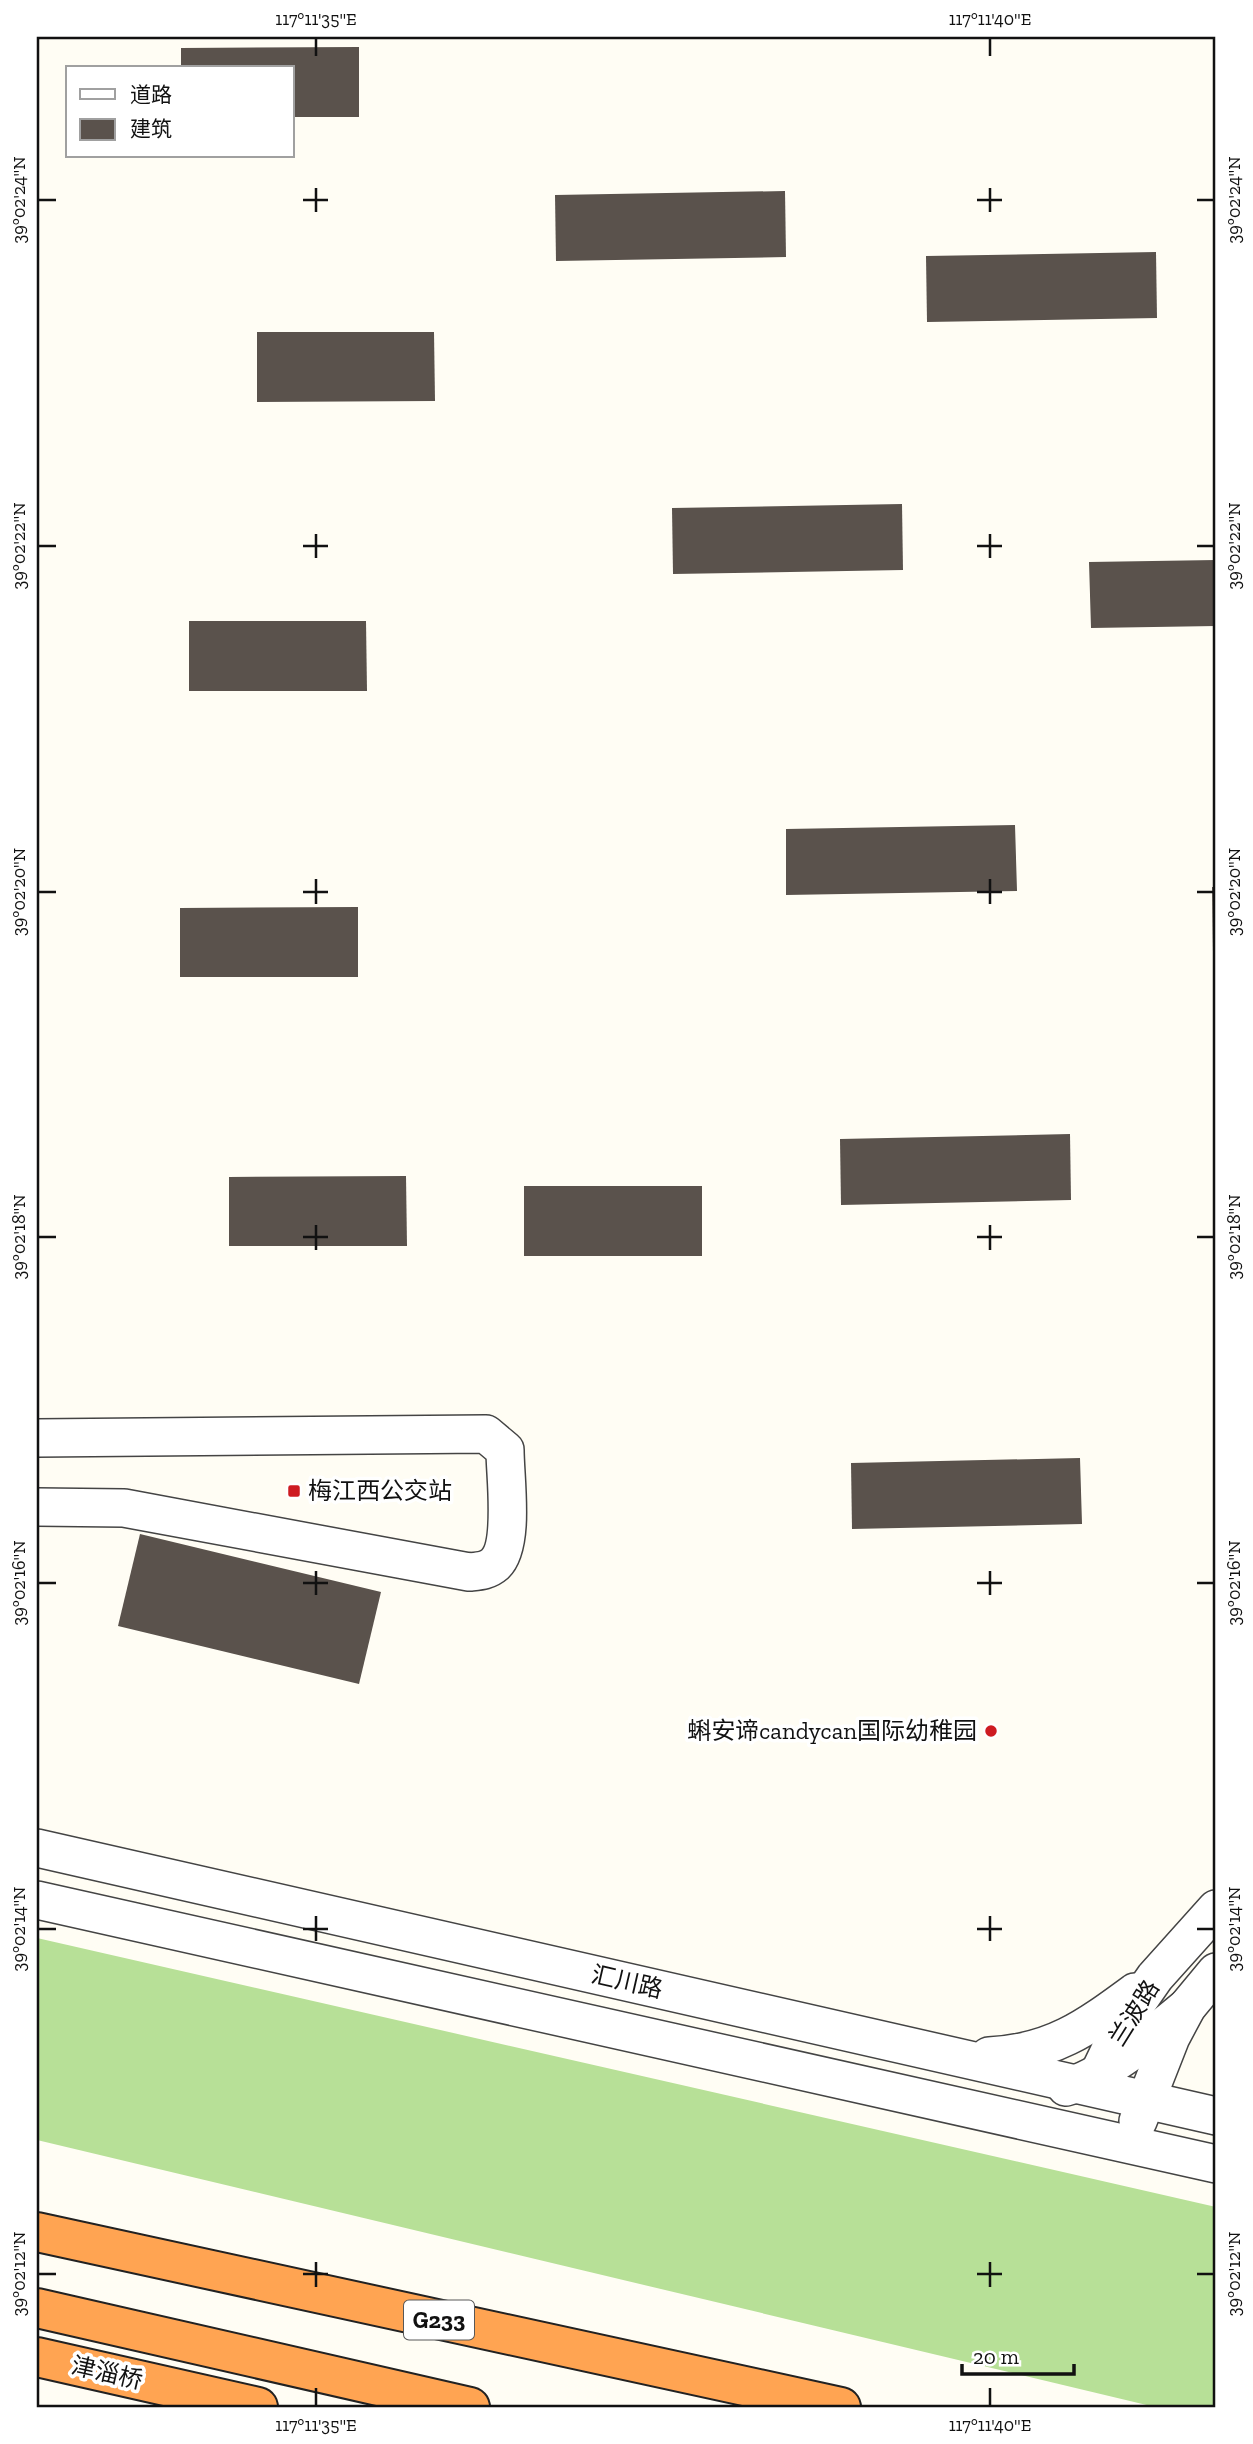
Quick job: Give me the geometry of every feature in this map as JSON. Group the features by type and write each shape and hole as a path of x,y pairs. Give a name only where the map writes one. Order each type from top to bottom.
{"highway":[{"name":"G233","path":"37,2232 841,2407"},
{"path":"37,2308 470,2407"},
{"name":"津淄桥","path":"37,2357 258,2407"}],"street":[{"path":"37,1438 486,1434 505,1450 506,1537 503,1552 496,1563 486,1570 469,1572 124,1508 37,1507"},
{"name":"汇川路","path":"37,1848 960,2057 1090,2081 1145,2099 1216,2116"},
{"name":"汇川路","path":"37,1900 1216,2164"},
{"name":"兰波路","path":"1080,2133 1090,2081 1123,2023 1155,1977 1216,1909"},
{"name":"兰波路","path":"1130,2144 1171,2037 1187,2007 1216,1972"},
{"path":"960,2057 1017,2054 1058,2042 1091,2024 1155,1977"},
{"path":"944,2102 977,2102 1040,2094 1090,2081 1187,2007"}],"green space":[{"path":"37,1938 1216,2207 1216,2407 1155,2407 37,2140"}],"building":[{"path":"359,47 359,117 294,117 294,66 181,66 181,48"},
{"path":"785,191 786,257 556,261 555,195"},
{"path":"1156,252 1157,318 927,322 926,256"},
{"path":"257,332 434,332 435,401 257,402"},
{"path":"902,504 903,570 673,574 672,508"},
{"path":"1216,560 1216,626 1091,628 1089,562"},
{"path":"189,621 366,621 367,691 189,691"},
{"path":"1015,825 1017,891 786,895 786,829"},
{"path":"1212,887 1216,887 1216,953 1213,953"},
{"path":"358,907 358,977 180,977 180,908"},
{"path":"1070,1134 1071,1200 841,1205 840,1139"},
{"path":"406,1176 407,1246 229,1246 229,1177"},
{"path":"524,1186 702,1186 702,1256 524,1256"},
{"path":"1080,1458 1082,1524 852,1529 851,1463"},
{"path":"140,1534 381,1592 359,1684 118,1626"}],"place":[{"name":"梅江西公交站","path":"294,1491"},
{"name":"蝌安谛candycan国际幼稚园","path":"991,1731"}]}
